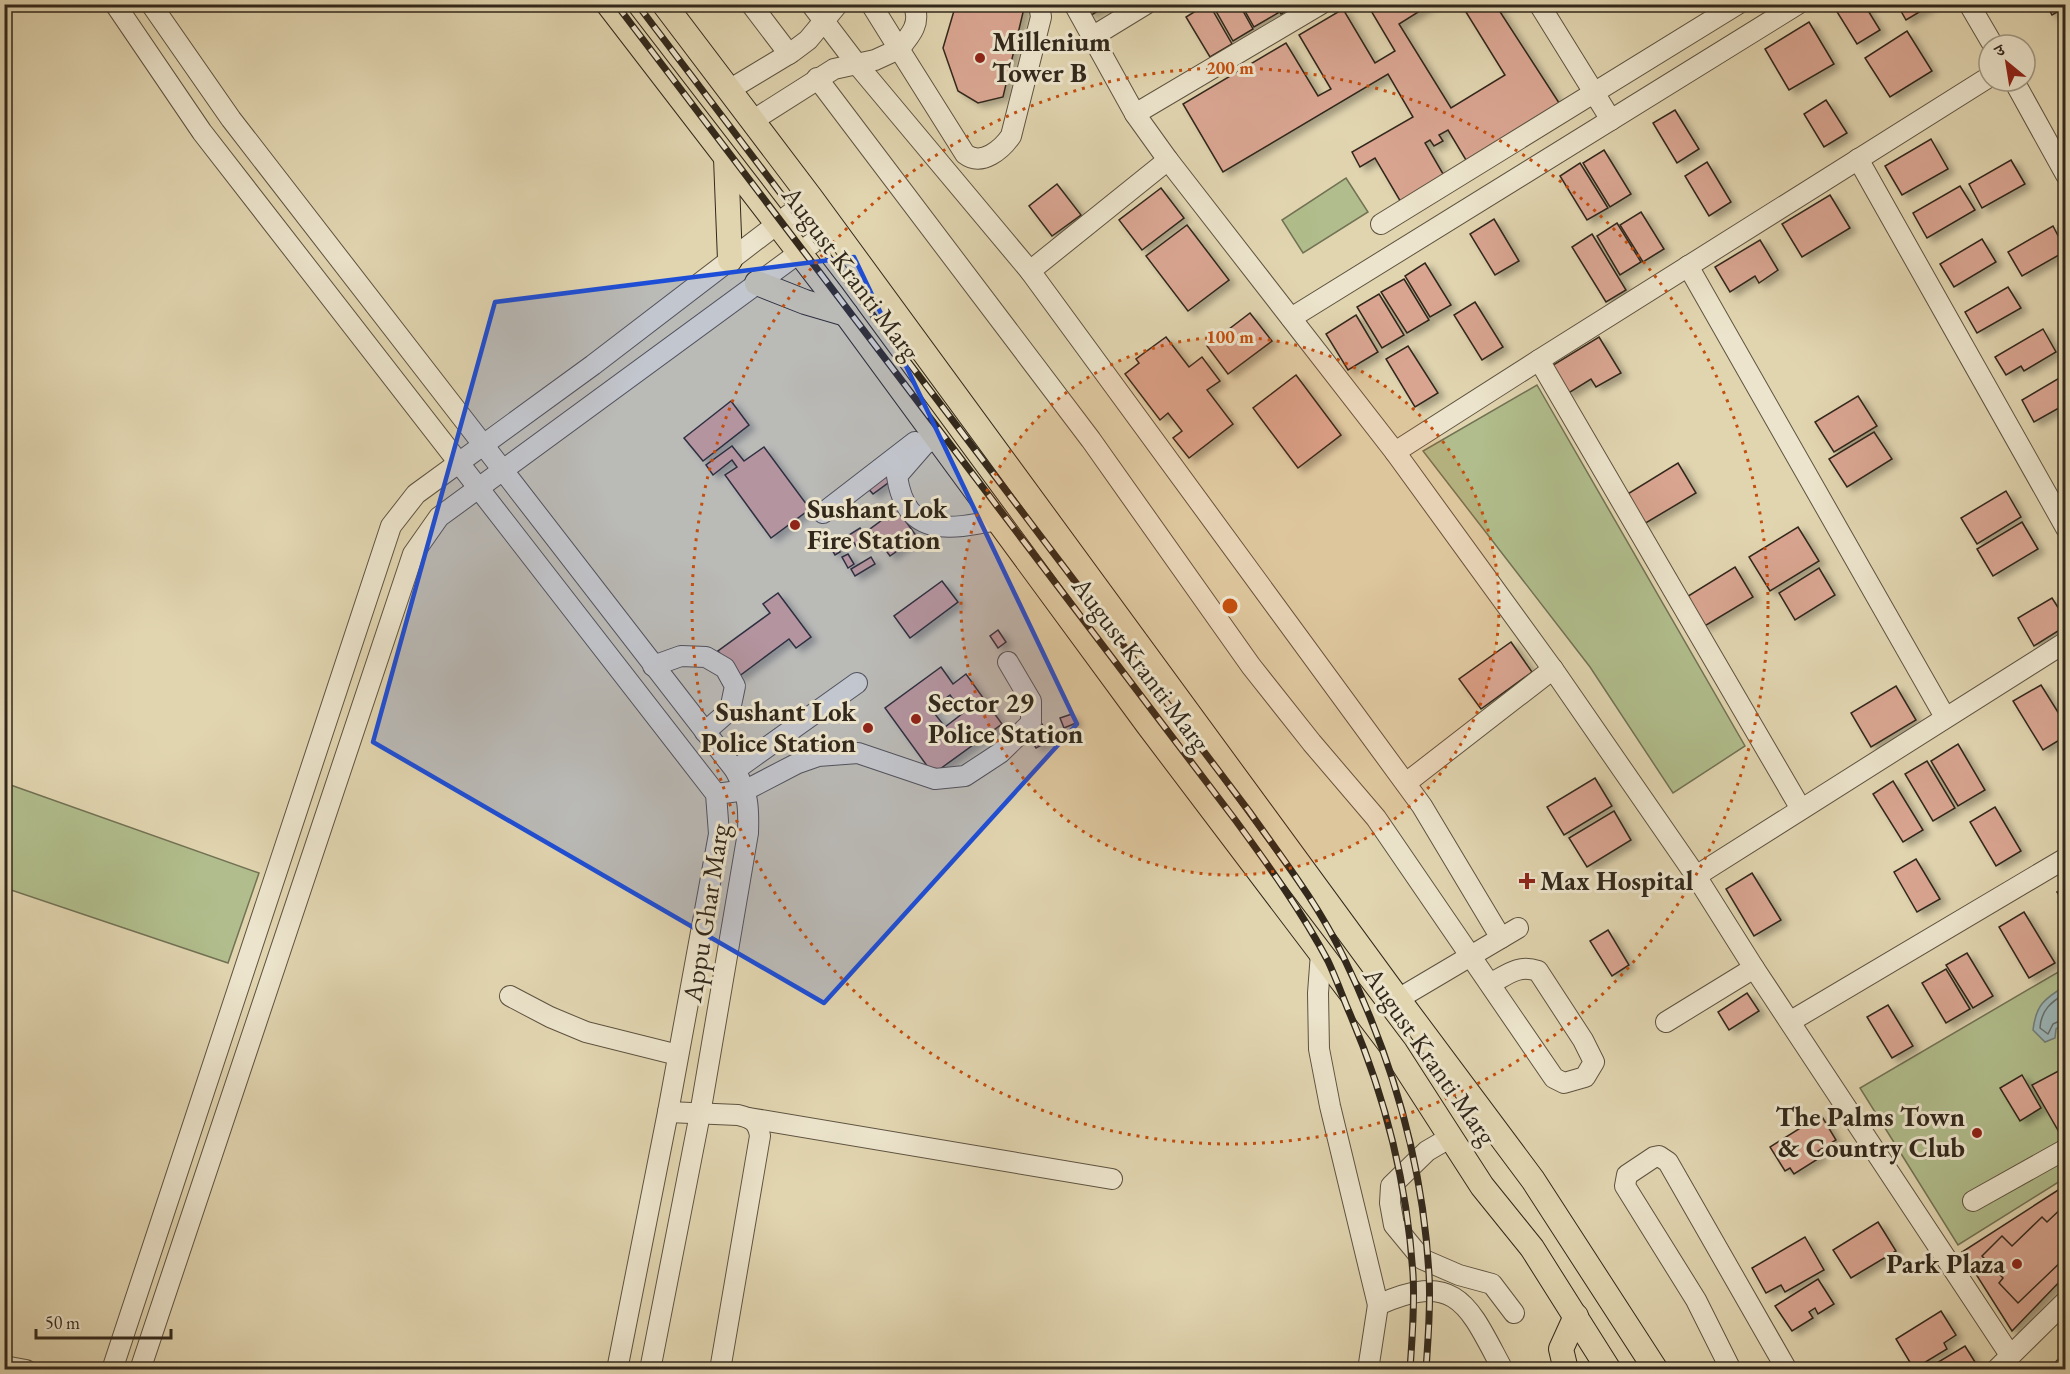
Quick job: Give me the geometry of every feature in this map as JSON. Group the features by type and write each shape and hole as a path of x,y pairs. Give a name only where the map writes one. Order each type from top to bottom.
{"main road":[{"name":"August Kranti Marg","path":"608,4 846,314 1148,725 1395,1051 1482,1186 1532,1248 1609,1370"},
{"name":"August Kranti Marg","path":"664,4 811,198 1533,1180 1656,1370"},
{"path":"726,158 730,260"},
{"path":"757,283 805,302 846,314"},
{"path":"1566,1370 1561,1349 1576,1316"}],"street":[{"name":"Appu Ghar Marg","path":"115,4 202,132 716,794 719,834 668,1112 617,1370"},
{"path":"751,4 789,54"},
{"path":"811,4 856,63 1030,271 1406,783 1509,933 1470,954 1398,999"},
{"path":"729,90 808,40 838,4"},
{"path":"871,4 965,154 975,159 990,156 1004,146 1011,136 1041,17 1039,4"},
{"path":"752,121 834,69 875,60 899,49 911,35 916,23 918,13 914,4"},
{"path":"1074,4 1135,114 1168,160 1395,452 1552,669 1696,876 1754,968 1791,1021 2003,1362 2066,1301"},
{"path":"1092,36 1146,4"},
{"path":"1135,114 1321,4"},
{"path":"1539,4 1611,120"},
{"path":"1381,224 1738,4"},
{"path":"1969,4 1986,33"},
{"name":"Appu Ghar Marg","path":"153,5 231,119 735,770 746,790 748,833 699,1114 650,1370"},
{"path":"1291,318 1794,6"},
{"path":"817,78 1091,440 1251,666 1376,818 1554,1078 1564,1083 1585,1077 1594,1062 1583,1040 1538,971 1528,968 1519,969 1490,984"},
{"path":"1395,452 1977,85"},
{"path":"2021,93 2066,174"},
{"path":"1858,159 2064,521"},
{"path":"1030,271 1168,160"},
{"path":"112,1370 391,526 416,494 593,365 811,198"},
{"path":"140,1370 413,554 439,517 833,228"},
{"path":"1688,266 1945,717"},
{"path":"1539,360 1801,809"},
{"path":"823,513 934,433"},
{"path":"934,433 897,476 900,494 907,507 921,521 939,527 970,526 997,520"},
{"path":"1696,876 2066,642"},
{"path":"653,666 681,656 706,657 725,668 735,686 730,710 705,732"},
{"path":"716,794 746,790 798,763 818,756 858,753 935,778 965,776 1000,753 1031,723 1031,701 1008,662"},
{"path":"1406,783 1552,669"},
{"path":"735,770 856,683"},
{"path":"1791,1021 2066,858"},
{"path":"1321,954 1318,993 1319,1049 1330,1106 1378,1305 1368,1370"},
{"path":"1666,1022 1754,968"},
{"path":"510,996 550,1017 586,1032 678,1055"},
{"path":"668,1112 738,1115 1112,1179"},
{"path":"720,1370 760,1136 756,1122 749,1118"},
{"path":"1451,1137 1427,1152 1391,1186 1390,1203 1394,1225 1422,1259 1459,1275 1492,1284 1514,1313"},
{"path":"1972,1201 2066,1149"},
{"path":"1731,1370 1696,1300 1625,1186 1627,1175 1654,1157 1659,1156 1668,1162 1787,1370"},
{"path":"1463,1302 1492,1284"},
{"path":"1378,1305 1399,1296 1428,1291 1445,1293 1463,1302 1477,1321 1503,1370"},
{"path":"4,1365 26,1370"}],"highlighted area":[{"path":"854,257 1077,724 824,1003 373,742 495,302"}],"green space":[{"path":"1346,178 1368,212 1303,253 1282,220"},
{"path":"1537,385 1745,746 1673,793 1590,667 1423,451"},
{"path":"5,783 259,873 228,963 5,888"},
{"name":"The Palms Town & Country Club","path":"2065,968 2065,1178 1958,1245 1860,1088"}],"water":[{"path":"2065,986 2065,1023 2056,1029 2055,1038 2045,1042 2033,1030 2036,1014 2046,999"}],"building":[{"name":"Millenium Tower B","path":"956,4 1025,4 1003,97 978,103 958,91 943,48"},
{"path":"1083,4 1109,4 1090,16"},
{"path":"1207,4 1232,44 1210,57 1186,17"},
{"path":"1212,4 1239,4 1253,29 1233,41"},
{"path":"1241,4 1273,4 1278,13 1254,27"},
{"path":"1275,4 1298,4 1281,14"},
{"path":"1367,4 1431,4 1399,24 1451,108 1505,75 1461,4 1495,4 1563,109 1469,165 1448,130 1439,135 1443,141 1434,146 1430,140 1425,143 1446,179 1402,204 1375,158 1360,167 1352,152 1413,117 1388,74 1223,172 1183,104 1286,43 1318,96 1331,89 1299,35 1343,9 1375,63 1395,51"},
{"path":"1838,4 1864,4 1880,30 1857,44 1834,7"},
{"path":"1897,4 1931,4 1931,5 1906,20"},
{"path":"2046,4 2066,4 2066,7 2052,15"},
{"path":"2066,8 2066,24 2058,12"},
{"path":"1809,22 1834,64 1789,90 1765,49"},
{"path":"1907,31 1932,71 1890,97 1865,58"},
{"path":"1826,100 1847,133 1824,147 1804,114"},
{"path":"1675,110 1699,149 1677,163 1653,123"},
{"path":"1931,139 1948,169 1902,195 1885,166"},
{"path":"1604,150 1631,194 1610,207 1583,163"},
{"path":"2011,160 2025,184 1982,208 1969,184"},
{"path":"1707,162 1731,202 1709,216 1685,176"},
{"path":"1580,163 1608,208 1587,220 1560,176"},
{"path":"1057,184 1081,215 1052,236 1029,206"},
{"path":"1960,186 1975,210 1927,238 1913,213"},
{"path":"1161,188 1184,218 1142,250 1119,220"},
{"path":"1830,195 1850,228 1802,257 1782,224"},
{"path":"1641,212 1664,249 1643,262 1620,225"},
{"path":"1494,219 1519,261 1495,275 1470,234"},
{"path":"1617,223 1641,262 1620,275 1597,236"},
{"path":"1187,225 1229,280 1188,311 1146,256"},
{"path":"2053,226 2066,251 2022,276 2008,252"},
{"path":"1592,234 1626,290 1606,302 1572,247"},
{"path":"1982,239 1996,262 1954,287 1940,264"},
{"path":"1760,240 1778,270 1759,283 1755,276 1730,292 1715,267"},
{"path":"1425,263 1451,305 1430,317 1405,276"},
{"path":"1404,279 1429,320 1407,333 1381,292"},
{"path":"2008,287 2021,308 1977,333 1965,312"},
{"path":"1379,294 1404,335 1382,348 1357,307"},
{"path":"1475,302 1503,347 1482,360 1454,315"},
{"path":"1250,313 1272,341 1228,374 1207,346"},
{"path":"1356,315 1378,352 1348,370 1326,334"},
{"path":"2043,329 2056,352 2024,371 2021,366 2006,375 1995,357"},
{"path":"1166,337 1189,367 1202,357 1220,381 1207,390 1233,424 1189,458 1173,438 1182,431 1168,413 1160,420 1125,374 1139,363 1136,359"},
{"path":"1599,337 1621,373 1596,387 1591,379 1567,394 1550,367"},
{"path":"1408,346 1438,393 1415,407 1386,359"},
{"path":"1296,375 1341,435 1298,468 1253,408"},
{"path":"2061,377 2066,385 2066,404 2034,422 2022,400"},
{"path":"1858,396 1877,426 1834,452 1815,422"},
{"path":"731,401 749,425 703,461 684,438"},
{"path":"1874,432 1892,459 1847,487 1829,459"},
{"path":"732,446 744,461 764,447 810,509 771,538 725,475 737,467 732,460 713,475 706,465"},
{"path":"1678,463 1696,493 1644,524 1626,495"},
{"path":"884,470 892,480 873,494 865,485"},
{"path":"2006,491 2021,517 1977,544 1961,518"},
{"path":"897,509 917,537 890,556 870,529"},
{"path":"2022,522 2038,549 1993,576 1977,549"},
{"path":"1798,527 1819,561 1770,591 1749,557"},
{"path":"860,528 869,543 858,549 849,535"},
{"path":"834,540 840,552 835,555 828,543"},
{"path":"848,554 854,564 848,568 842,557"},
{"path":"871,557 875,564 855,576 851,569"},
{"path":"1735,567 1753,597 1703,627 1685,598"},
{"path":"1819,568 1835,595 1795,620 1779,593"},
{"path":"942,581 958,602 910,638 894,616"},
{"path":"778,593 811,637 796,648 789,639 738,677 718,651 770,613 763,604"},
{"path":"2052,598 2066,620 2066,626 2034,646 2018,618"},
{"path":"998,630 1006,642 998,648 990,636"},
{"path":"1511,642 1532,672 1481,709 1459,679"},
{"name":"Sector 29 Police Station","path":"941,667 953,684 966,674 1002,724 933,774 885,708","holes":["950,695 963,713 945,727 931,709"]},
{"path":"2041,685 2066,725 2066,736 2043,750 2013,701"},
{"path":"1896,686 1916,720 1871,747 1851,713"},
{"path":"1072,714 1076,723 1064,728 1060,718"},
{"path":"1042,724 1051,740 1036,748 1027,733"},
{"path":"1958,744 1985,790 1958,806 1931,761"},
{"path":"1927,761 1955,808 1933,821 1905,774"},
{"path":"1595,778 1612,806 1564,835 1547,807"},
{"path":"1893,781 1923,830 1903,842 1873,794"},
{"path":"1995,807 2021,851 1996,866 1970,822"},
{"path":"1614,811 1631,840 1587,867 1569,838"},
{"path":"1916,859 1940,899 1917,912 1894,872"},
{"path":"1752,873 1781,920 1754,936 1726,889"},
{"path":"2066,887 2066,906 2057,892"},
{"path":"2024,912 2055,963 2029,978 1999,927"},
{"path":"1608,930 1629,965 1612,976 1590,941"},
{"path":"1967,953 1993,996 1973,1008 1946,965"},
{"path":"1946,969 1970,1009 1946,1023 1922,983"},
{"path":"1747,993 1759,1011 1729,1030 1718,1012"},
{"path":"1888,1005 1913,1046 1892,1058 1867,1017"},
{"path":"2066,1067 2066,1137 2063,1139 2032,1085"},
{"path":"2022,1075 2041,1108 2020,1121 2000,1088"},
{"path":"1821,1115 1836,1140 1818,1151 1821,1157 1794,1174 1790,1168 1785,1171 1770,1147"},
{"name":"Park Plaza","path":"2066,1185 2066,1275 2012,1331 1962,1252"},
{"path":"2066,1204 2066,1257 2018,1303 1999,1283 2003,1278 1982,1256 2002,1236 2012,1246 2042,1217 2047,1222"},
{"path":"1878,1222 1896,1251 1851,1278 1833,1250"},
{"path":"1805,1237 1824,1270 1785,1292 1781,1285 1766,1293 1752,1268"},
{"path":"1818,1279 1834,1304 1818,1314 1815,1308 1809,1312 1813,1318 1792,1331 1775,1306"},
{"path":"1941,1311 1956,1335 1944,1343 1947,1349 1914,1369 1896,1339"},
{"path":"1965,1346 1980,1370 1925,1370"}],"railway":[{"path":"616,4 1236,821 1285,890 1318,943 1333,972 1360,1039 1392,1138 1405,1205 1413,1274 1410,1370"},
{"path":"637,4 1249,811 1299,882 1333,937 1376,1032 1390,1071 1412,1151 1426,1233 1429,1274 1426,1370"}],"place":[{"name":"Millenium Tower B","path":"980,58"},
{"name":"Sushant Lok Fire Station","path":"795,525"},
{"name":"Sector 29 Police Station","path":"916,719"},
{"name":"Sushant Lok Police Station","path":"868,728"},
{"name":"Max Hospital","path":"1527,881"},
{"name":"The Palms Town & Country Club","path":"1977,1133"},
{"name":"Park Plaza","path":"2017,1264"}]}
